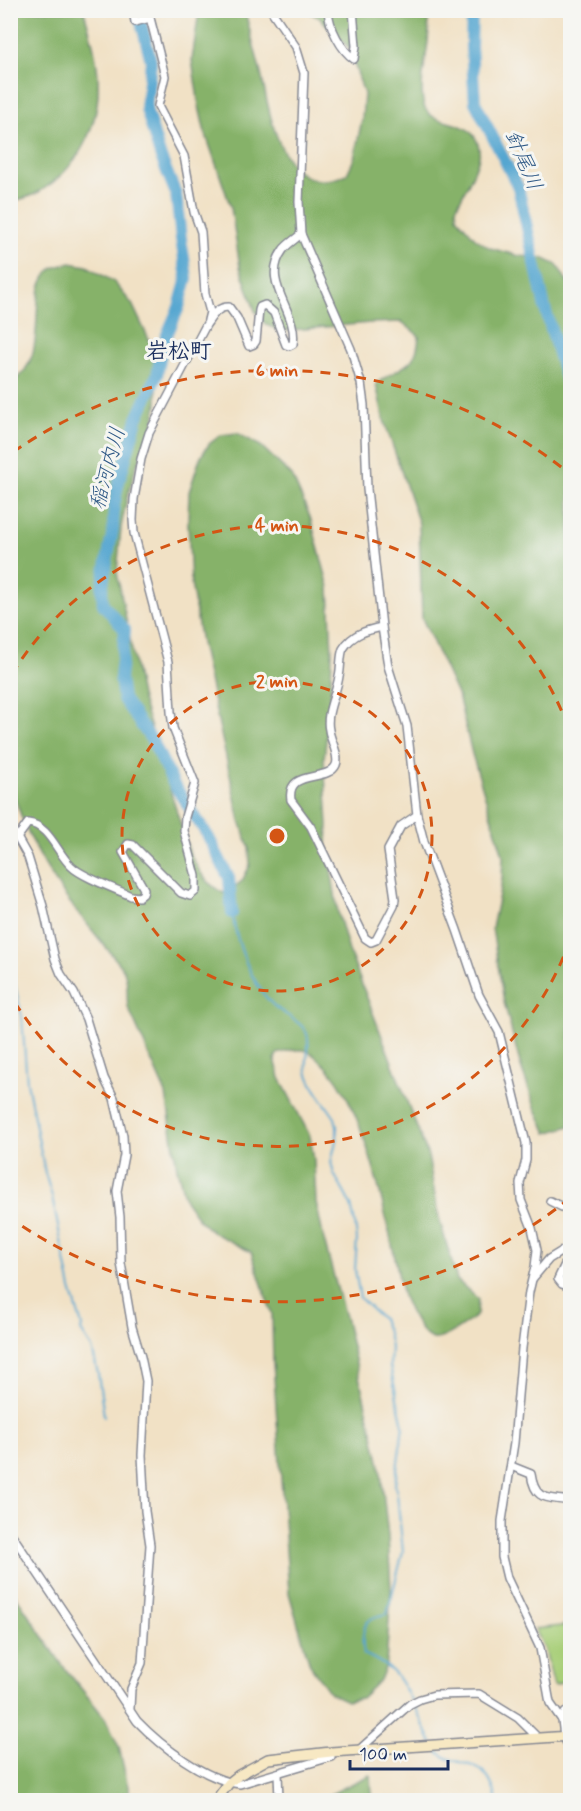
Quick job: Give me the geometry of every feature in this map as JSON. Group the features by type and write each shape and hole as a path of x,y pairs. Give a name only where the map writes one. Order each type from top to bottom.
{"street":[{"path":"133,10 135,22 148,16 165,76 158,106 184,156 194,212 201,232 205,294 210,312 206,325"},
{"path":"272,10 296,47 304,73 299,202 301,234 351,349 361,383 367,489 382,627 388,666 407,726 417,815 424,842 479,995 499,1032 526,1143 526,1160 520,1183 521,1200 532,1228 537,1250 523,1339 511,1466 502,1521 502,1557 507,1578 540,1648 550,1703 562,1720 570,1752"},
{"path":"328,10 328,17 337,38 354,59 356,46 353,10"},
{"path":"17,838 28,823 35,824 44,830 71,867 131,896 139,897 143,894 144,888 123,852 128,844 133,845 181,893 190,896 196,891 197,886 184,831 185,817 194,787 191,772 173,728 168,662 139,555 133,520 134,499 141,459 149,433 206,325 216,311 222,307 229,307 237,318 249,346 254,344 260,307 265,305 274,313 286,345 293,344 294,327 274,277 283,250 301,234"},
{"path":"382,627 361,631 343,650 328,728 338,760 335,768 328,773 303,778 294,785 290,794 291,800 310,826 365,938 371,942 376,940 394,906 388,850 401,826 417,815"},
{"path":"10,825 28,857 43,906 55,959 86,1019 104,1078 114,1098 123,1136 124,1155 117,1191 121,1263 132,1327 146,1381 142,1455 145,1511 150,1545 142,1664 131,1689 130,1708"},
{"path":"550,1201 570,1211"},
{"path":"532,1280 549,1259 570,1246"},
{"path":"570,1246 568,1258 558,1279 562,1284 570,1287"},
{"path":"511,1466 531,1474 533,1484 542,1497 570,1501"},
{"path":"10,1532 137,1721 148,1732 198,1769 229,1783 240,1784 331,1757 331,1752"},
{"path":"359,1750 410,1704 434,1695 479,1694 518,1718 537,1737"},
{"path":"562,1720 570,1708"},
{"path":"216,1800 229,1783 248,1769 268,1759 331,1752 567,1736"},
{"path":"278,1773 279,1800"}],"green space":[{"path":"11,10 84,11 95,52 98,95 91,129 75,159 52,183 34,195 11,202"},
{"path":"199,11 245,11 270,115 284,153 295,168 308,178 326,180 347,174 354,159 362,119 364,94 349,48 320,18 306,11 426,11 429,34 422,90 426,111 440,120 466,129 473,135 479,149 475,170 456,208 457,217 475,238 490,248 519,256 542,258 557,265 570,286 570,1126 547,1133 521,1067 504,1002 492,928 502,880 503,855 472,754 459,699 422,618 419,524 384,420 376,384 410,362 415,356 419,336 402,322 281,331 266,325 255,311 240,267 231,208 204,129 199,106 192,60"},
{"path":"70,263 87,266 114,282 132,304 152,346 157,382 157,404 151,437 136,467 127,498 121,527 117,573 141,696 190,854 207,881 223,893 242,881 250,865 249,847 240,821 201,643 191,583 189,492 200,458 209,444 221,435 237,433 261,446 292,476 310,517 329,587 332,654 330,707 324,758 327,845 338,912 349,951 428,1156 439,1218 457,1280 478,1299 477,1315 462,1326 437,1339 428,1337 424,1333 402,1294 376,1178 358,1122 346,1096 334,1075 309,1052 296,1050 277,1054 275,1059 280,1078 310,1136 314,1160 316,1202 380,1465 388,1536 391,1590 386,1665 380,1680 361,1698 347,1701 330,1693 310,1665 289,1593 273,1363 272,1314 251,1252 212,1232 199,1220 185,1200 177,1168 166,1094 128,1007 124,971 78,913 46,867 29,834 10,782 10,384 23,372 31,358 35,342 39,292 43,279 52,269"},
{"path":"10,1587 63,1666 105,1718 119,1747 131,1800 11,1800"},
{"path":"570,1625 570,1679 554,1686 545,1650 535,1629"},
{"path":"370,1775 373,1800 334,1800 329,1795"}],"waterway":[{"name":"稲河内川","path":"138,10 151,61 146,109 160,155 176,194 187,278 179,307 163,344 157,375 137,419 118,485 102,589 103,604 125,630 120,678 123,699 153,742 173,783 208,836 229,878 232,913"},
{"name":"針尾川","path":"472,10 471,47 475,102 518,187 545,308 570,394"},
{"path":"232,913 241,949 257,984 272,1004 301,1025 307,1034 307,1071 315,1089 335,1118 337,1126 337,1137 331,1162 334,1174 351,1205 355,1223 357,1239 355,1270 360,1298 382,1319 388,1333 391,1347 390,1366 403,1426 395,1484 403,1552 387,1614 374,1617 368,1622 364,1630 363,1645 364,1654 393,1672 411,1700"},
{"path":"10,963 22,1017 27,1082 45,1173 71,1289 82,1326 81,1331 92,1348 104,1416"},
{"path":"414,1705 432,1743"},
{"path":"435,1748 446,1757 474,1766 485,1774 497,1800"}],"district":[{"name":"岩松町","path":"179,350"}]}
